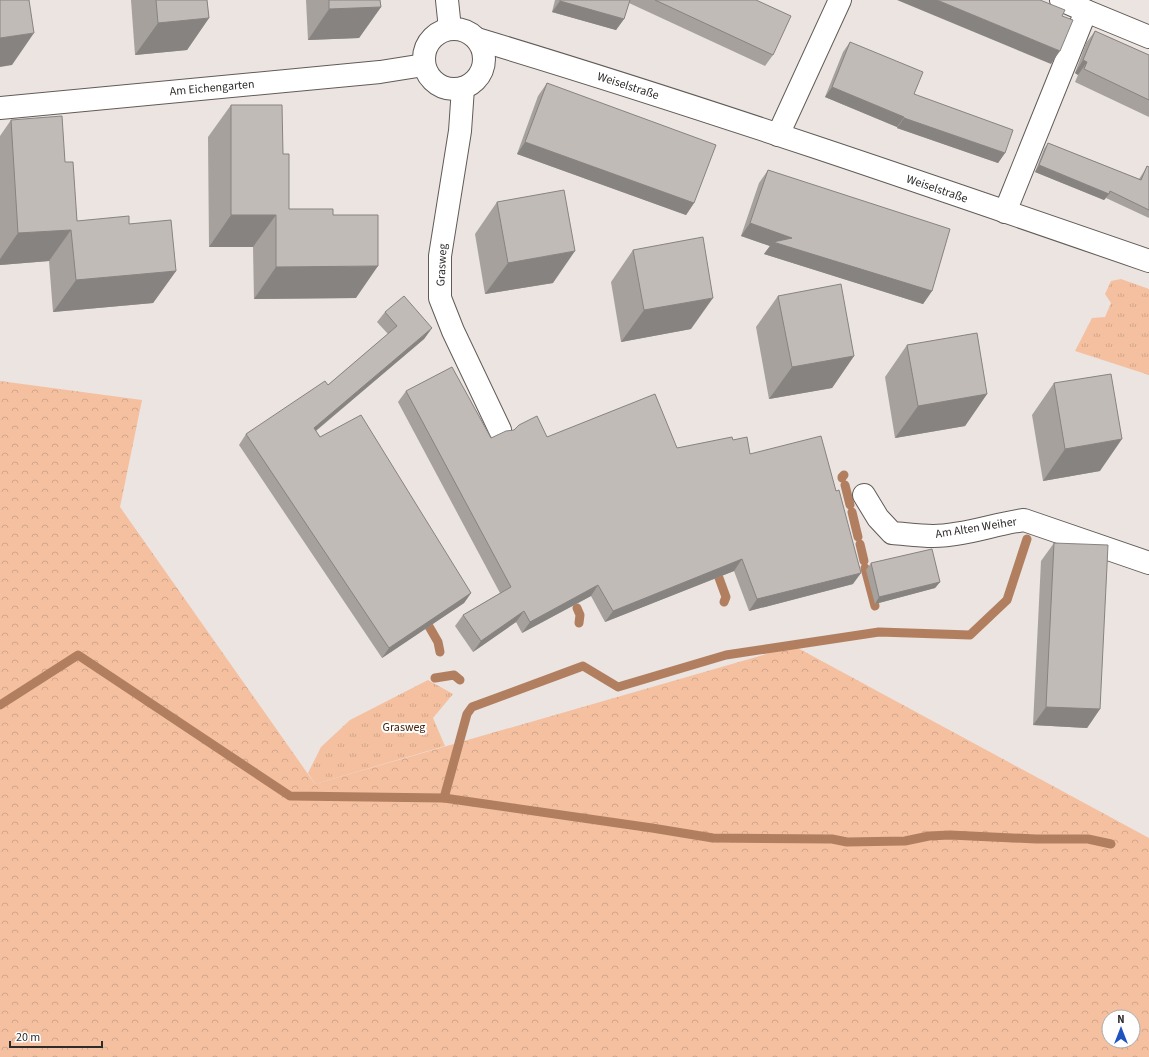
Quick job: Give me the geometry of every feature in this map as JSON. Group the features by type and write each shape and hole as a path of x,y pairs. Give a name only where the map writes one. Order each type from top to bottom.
{"street":[{"path":"447,0 450,29"},
{"path":"778,135 840,0"},
{"path":"1061,0 1149,37"},
{"path":"1005,212 1086,11"},
{"path":"450,29 460,29 469,33 476,39 482,48 484,58 483,67 479,76 472,83 463,88 453,89 443,87 434,82 428,75 424,65 426,46 432,38 440,32 450,29"},
{"name":"Weiselstraße","path":"476,39 589,73 778,135 1149,261"},
{"name":"Am Eichengarten","path":"0,108 372,73 424,65"},
{"name":"Grasweg","path":"463,88 460,131 440,256 440,298 500,430"},
{"name":"Am Alten Weiher","path":"864,495 878,518 892,533 933,536 960,533 1024,520 1149,563"}],"green space":[{"path":"1121,279 1149,289 1149,375 1075,351 1092,318 1105,317 1111,303 1105,294 1111,281"},
{"path":"0,381 142,400 120,507 315,784 794,646 1149,838 1149,1057 0,1057"},
{"name":"Grasweg","path":"428,680 453,694 433,718 445,746 315,784 308,773 321,747 350,720"}],"building":[{"path":"0,0 29,0 34,33 0,38"},
{"path":"156,0 207,0 209,18 158,23"},
{"path":"329,0 380,0 381,7 329,9"},
{"path":"560,0 630,0 624,19"},
{"path":"655,0 756,0 791,16 773,55"},
{"path":"937,0 1040,0 1065,10 1062,16 1073,20 1060,51"},
{"path":"1095,31 1149,55 1149,100 1084,69 1087,62 1083,60"},
{"path":"850,42 923,72 914,94 1013,130 1005,153 904,118 832,87"},
{"path":"547,83 716,145 694,203 525,142"},
{"path":"231,105 282,105 283,154 289,154 289,209 333,209 333,215 378,215 378,266 276,267 276,215 231,215"},
{"path":"62,116 65,162 73,162 77,221 129,216 129,224 171,220 176,271 76,280 71,230 18,233 11,120"},
{"path":"1048,143 1141,180 1147,166 1149,167 1149,210 1110,191 1109,194 1039,165"},
{"path":"768,170 950,229 932,291 773,242 792,238 750,223"},
{"path":"564,190 575,251 508,263 497,202"},
{"path":"703,237 713,298 644,310 633,250"},
{"path":"841,284 854,356 792,367 778,296"},
{"path":"404,296 432,328 314,428 320,437 361,415 471,593 389,648 246,434 325,381 328,385 397,326 385,312"},
{"path":"977,333 987,394 918,406 907,345"},
{"path":"452,367 491,438 506,431 514,430 519,425 537,416 547,437 655,394 677,448 732,437 733,440 747,437 750,454 821,436 836,491 839,490 861,573 757,599 742,559 613,611 598,585 530,622 524,611 481,641 463,615 511,587 406,391"},
{"path":"1111,374 1122,439 1065,449 1054,383"},
{"path":"1054,543 1108,545 1100,709 1046,707"},
{"path":"932,549 940,582 879,597 871,563"}],"waterway":[{"path":"845,485 850,505"},
{"path":"852,512 858,537"},
{"path":"0,705 78,655 290,796 444,798 467,714 472,707 583,666 618,687 726,655 879,632 970,635 1007,600 1027,539"},
{"path":"860,544 864,561"},
{"path":"715,567 726,597 724,602"},
{"path":"865,568 875,606"},
{"path":"577,608 580,615 579,623"},
{"path":"423,616 438,642 440,652"},
{"path":"435,678 454,675 460,680"},
{"path":"444,798 713,838 832,839 847,842 905,841 929,836 950,835 1036,839 1088,839 1111,844"}]}
